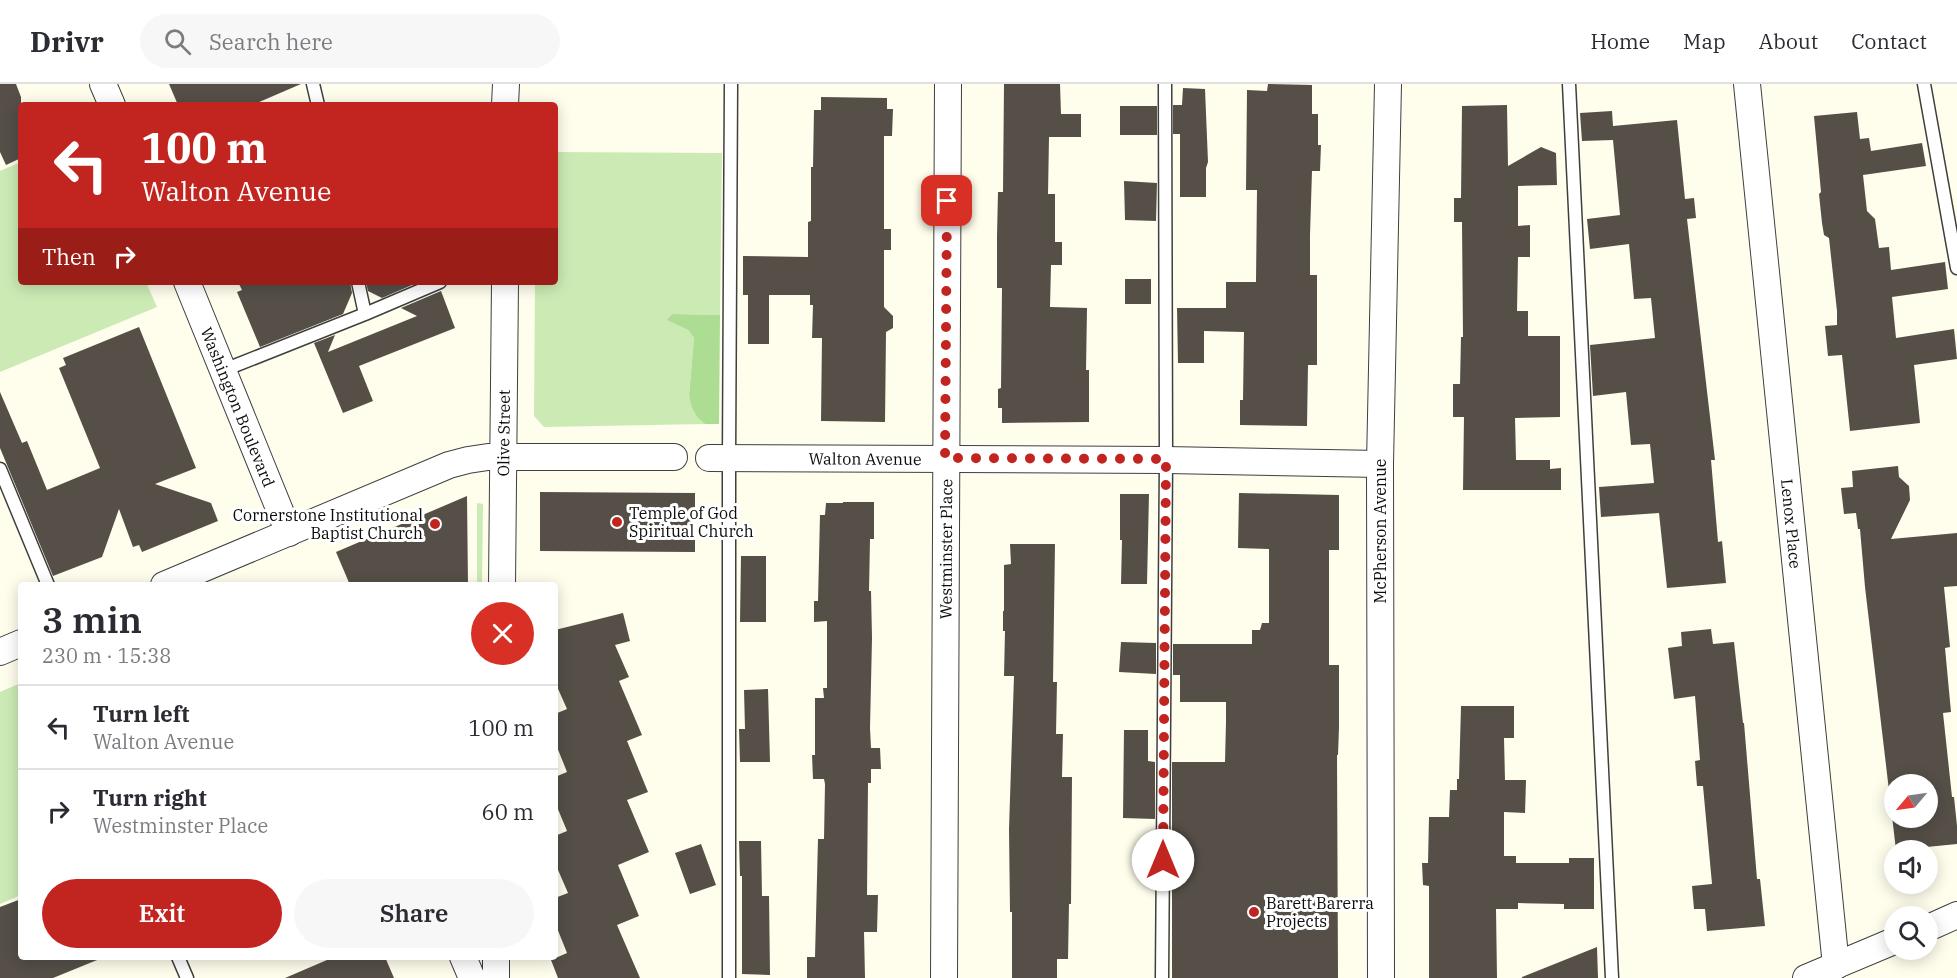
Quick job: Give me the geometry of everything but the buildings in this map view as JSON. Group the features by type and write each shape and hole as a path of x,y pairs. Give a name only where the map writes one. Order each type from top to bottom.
{"street":[{"path":"104,84 111,102"},
{"path":"506,84 506,102"},
{"name":"Westminster Place","path":"944,978 948,84"},
{"name":"McPherson Avenue","path":"1381,978 1380,464 1388,84"},
{"name":"Lenox Place","path":"1747,84 1836,966"},
{"name":"Washington Boulevard","path":"188,285 289,533"},
{"name":"Olive Street","path":"502,582 505,285"},
{"path":"171,582 449,465 468,460 504,457 674,457"},
{"name":"Walton Avenue","path":"719,458 1166,459 1380,464"},
{"path":"0,652 18,644"},
{"path":"1938,924 1957,915"},
{"path":"1810,977 1884,945"},
{"path":"464,960 472,978"},
{"path":"496,960 496,978"}],"lane":[{"path":"313,84 317,102"},
{"path":"729,978 719,458 731,84"},
{"path":"1162,978 1166,459 1165,84"},
{"path":"1569,84 1612,978"},
{"path":"1924,84 1957,268"},
{"path":"359,285 365,314"},
{"path":"224,370 433,285"},
{"path":"0,469 47,582"},
{"path":"179,960 186,978"}],"green space":[{"path":"558,152 722,153 720,315 672,314 668,320 688,330 694,338 689,395 698,418 705,424 544,427 534,416 535,285 558,285"},
{"path":"18,163 18,285 147,285 157,307 0,372 0,171"},
{"path":"672,314 720,315 719,424 705,424 692,408 689,395 694,338 688,330 667,320"},
{"path":"477,503 483,504 482,582 477,582"},
{"path":"18,684 18,896 0,904 0,692"}],"place":[{"name":"Temple of God Spiritual Church","path":"617,522"},
{"name":"Cornerstone Institutional Baptist Church","path":"435,524"},
{"name":"Barett Barerra Projects","path":"1254,912"}],"route":[{"path":"947,201 945,458 1166,459 1163,860"}]}
